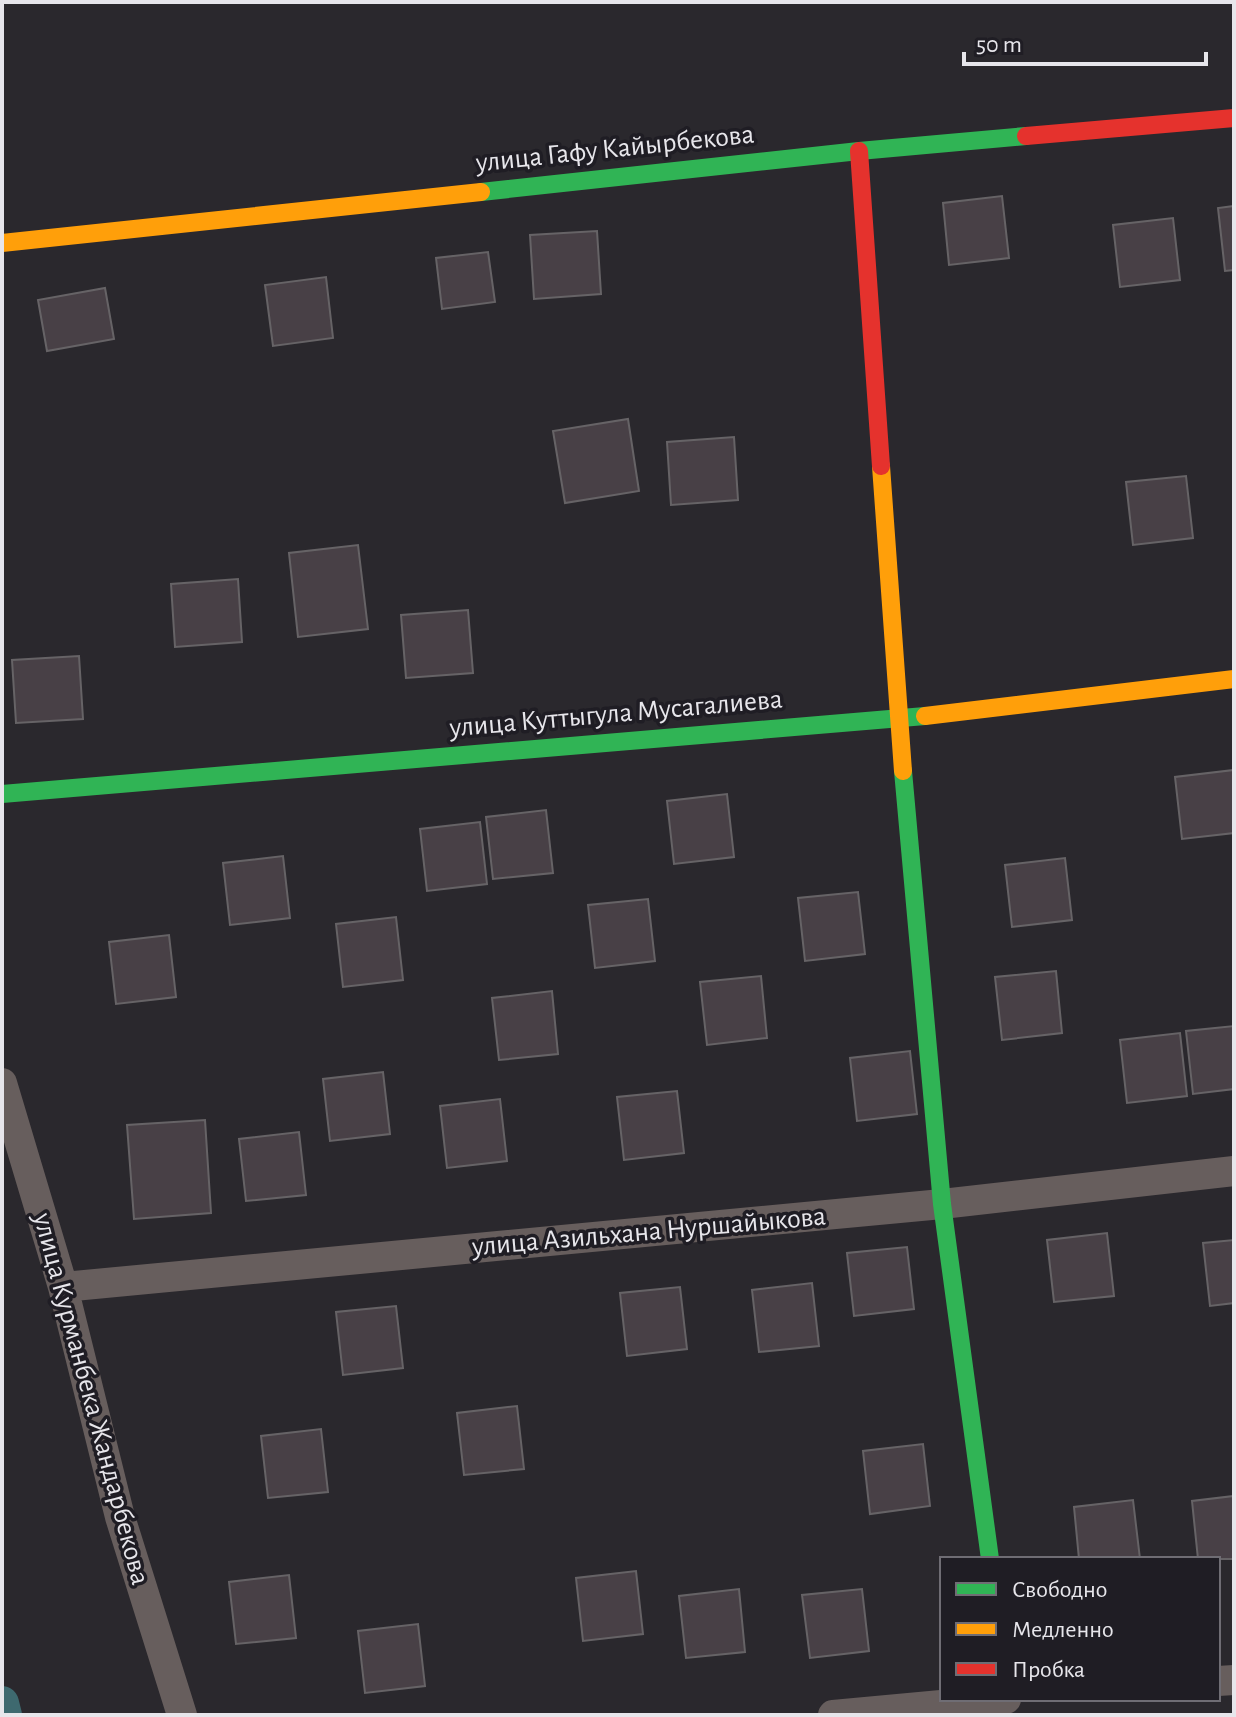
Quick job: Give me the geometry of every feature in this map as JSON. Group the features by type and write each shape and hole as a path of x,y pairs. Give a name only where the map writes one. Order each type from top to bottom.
{"street":[{"name":"улица Гафу Кайырбекова","path":"2,243 859,151 1234,118"},
{"path":"859,151 898,719 942,1204 990,1557"},
{"name":"улица Куттыгула Мусагалиева","path":"2,794 898,719 1234,679"},
{"name":"улица Курманбека Жандарбекова","path":"2,1083 63,1287 120,1517 182,1715"},
{"name":"улица Азильхана Нуршайыкова","path":"63,1287 942,1204 1234,1171"},
{"path":"833,1715 985,1701"}],"building":[{"path":"1002,196 1009,258 949,265 943,203"},
{"path":"1234,206 1234,270 1225,271 1218,208"},
{"path":"1173,218 1180,280 1120,287 1113,225"},
{"path":"597,231 601,294 534,299 530,235"},
{"path":"488,252 495,302 442,309 436,258"},
{"path":"326,277 333,338 273,346 265,285"},
{"path":"105,288 114,339 47,351 38,300"},
{"path":"628,419 639,491 565,503 553,431"},
{"path":"734,437 738,500 671,505 667,442"},
{"path":"1186,476 1193,538 1133,545 1126,482"},
{"path":"358,545 368,629 298,637 289,553"},
{"path":"238,579 242,642 175,647 171,584"},
{"path":"468,610 473,673 406,678 401,615"},
{"path":"79,656 83,719 16,723 12,660"},
{"path":"1234,770 1234,833 1182,839 1175,777"},
{"path":"727,794 734,857 674,864 667,801"},
{"path":"546,810 553,873 493,879 486,817"},
{"path":"480,822 487,884 427,891 420,829"},
{"path":"283,856 290,918 230,925 223,863"},
{"path":"1065,858 1072,920 1012,927 1005,865"},
{"path":"858,892 865,954 805,961 798,898"},
{"path":"648,899 655,961 595,968 588,905"},
{"path":"396,917 403,980 343,987 336,924"},
{"path":"169,935 176,997 116,1004 109,942"},
{"path":"1056,971 1062,1033 1002,1040 995,977"},
{"path":"761,976 767,1038 707,1045 700,982"},
{"path":"552,991 558,1054 499,1060 492,998"},
{"path":"1234,1026 1234,1089 1193,1094 1186,1031"},
{"path":"1180,1033 1187,1096 1127,1103 1120,1040"},
{"path":"910,1051 917,1114 857,1121 850,1058"},
{"path":"383,1072 390,1134 330,1141 323,1079"},
{"path":"677,1091 684,1153 624,1160 617,1097"},
{"path":"500,1099 507,1161 447,1168 440,1106"},
{"path":"205,1120 211,1213 134,1219 127,1125"},
{"path":"299,1132 306,1195 246,1201 239,1139"},
{"path":"1107,1233 1114,1296 1054,1302 1047,1240"},
{"path":"1234,1240 1234,1303 1210,1306 1203,1243"},
{"path":"907,1247 914,1309 854,1316 847,1253"},
{"path":"812,1283 819,1346 759,1352 752,1290"},
{"path":"680,1287 687,1349 627,1356 620,1293"},
{"path":"396,1306 403,1368 343,1375 336,1312"},
{"path":"517,1406 524,1469 464,1475 457,1413"},
{"path":"321,1429 328,1492 268,1498 261,1436"},
{"path":"923,1444 930,1506 870,1514 863,1451"},
{"path":"1234,1496 1234,1559 1198,1557 1192,1501"},
{"path":"1133,1500 1140,1557 1079,1557 1074,1507"},
{"path":"636,1571 643,1634 583,1641 576,1578"},
{"path":"289,1575 296,1638 236,1644 229,1582"},
{"path":"739,1589 745,1652 686,1658 679,1596"},
{"path":"862,1589 869,1651 810,1658 802,1595"},
{"path":"418,1624 425,1686 365,1693 358,1631"}],"waterway":[{"path":"2,1703 5,1715"}],"traffic: fast":[{"path":"481,192 1026,136"},
{"path":"2,794 925,716"},
{"path":"903,771 942,1204 990,1557"}],"traffic: slow":[{"path":"2,243 481,192"},
{"path":"881,466 903,771"},
{"path":"925,716 1234,679"}],"traffic: jam":[{"path":"1026,136 1234,118"},
{"path":"859,151 881,466"}]}
